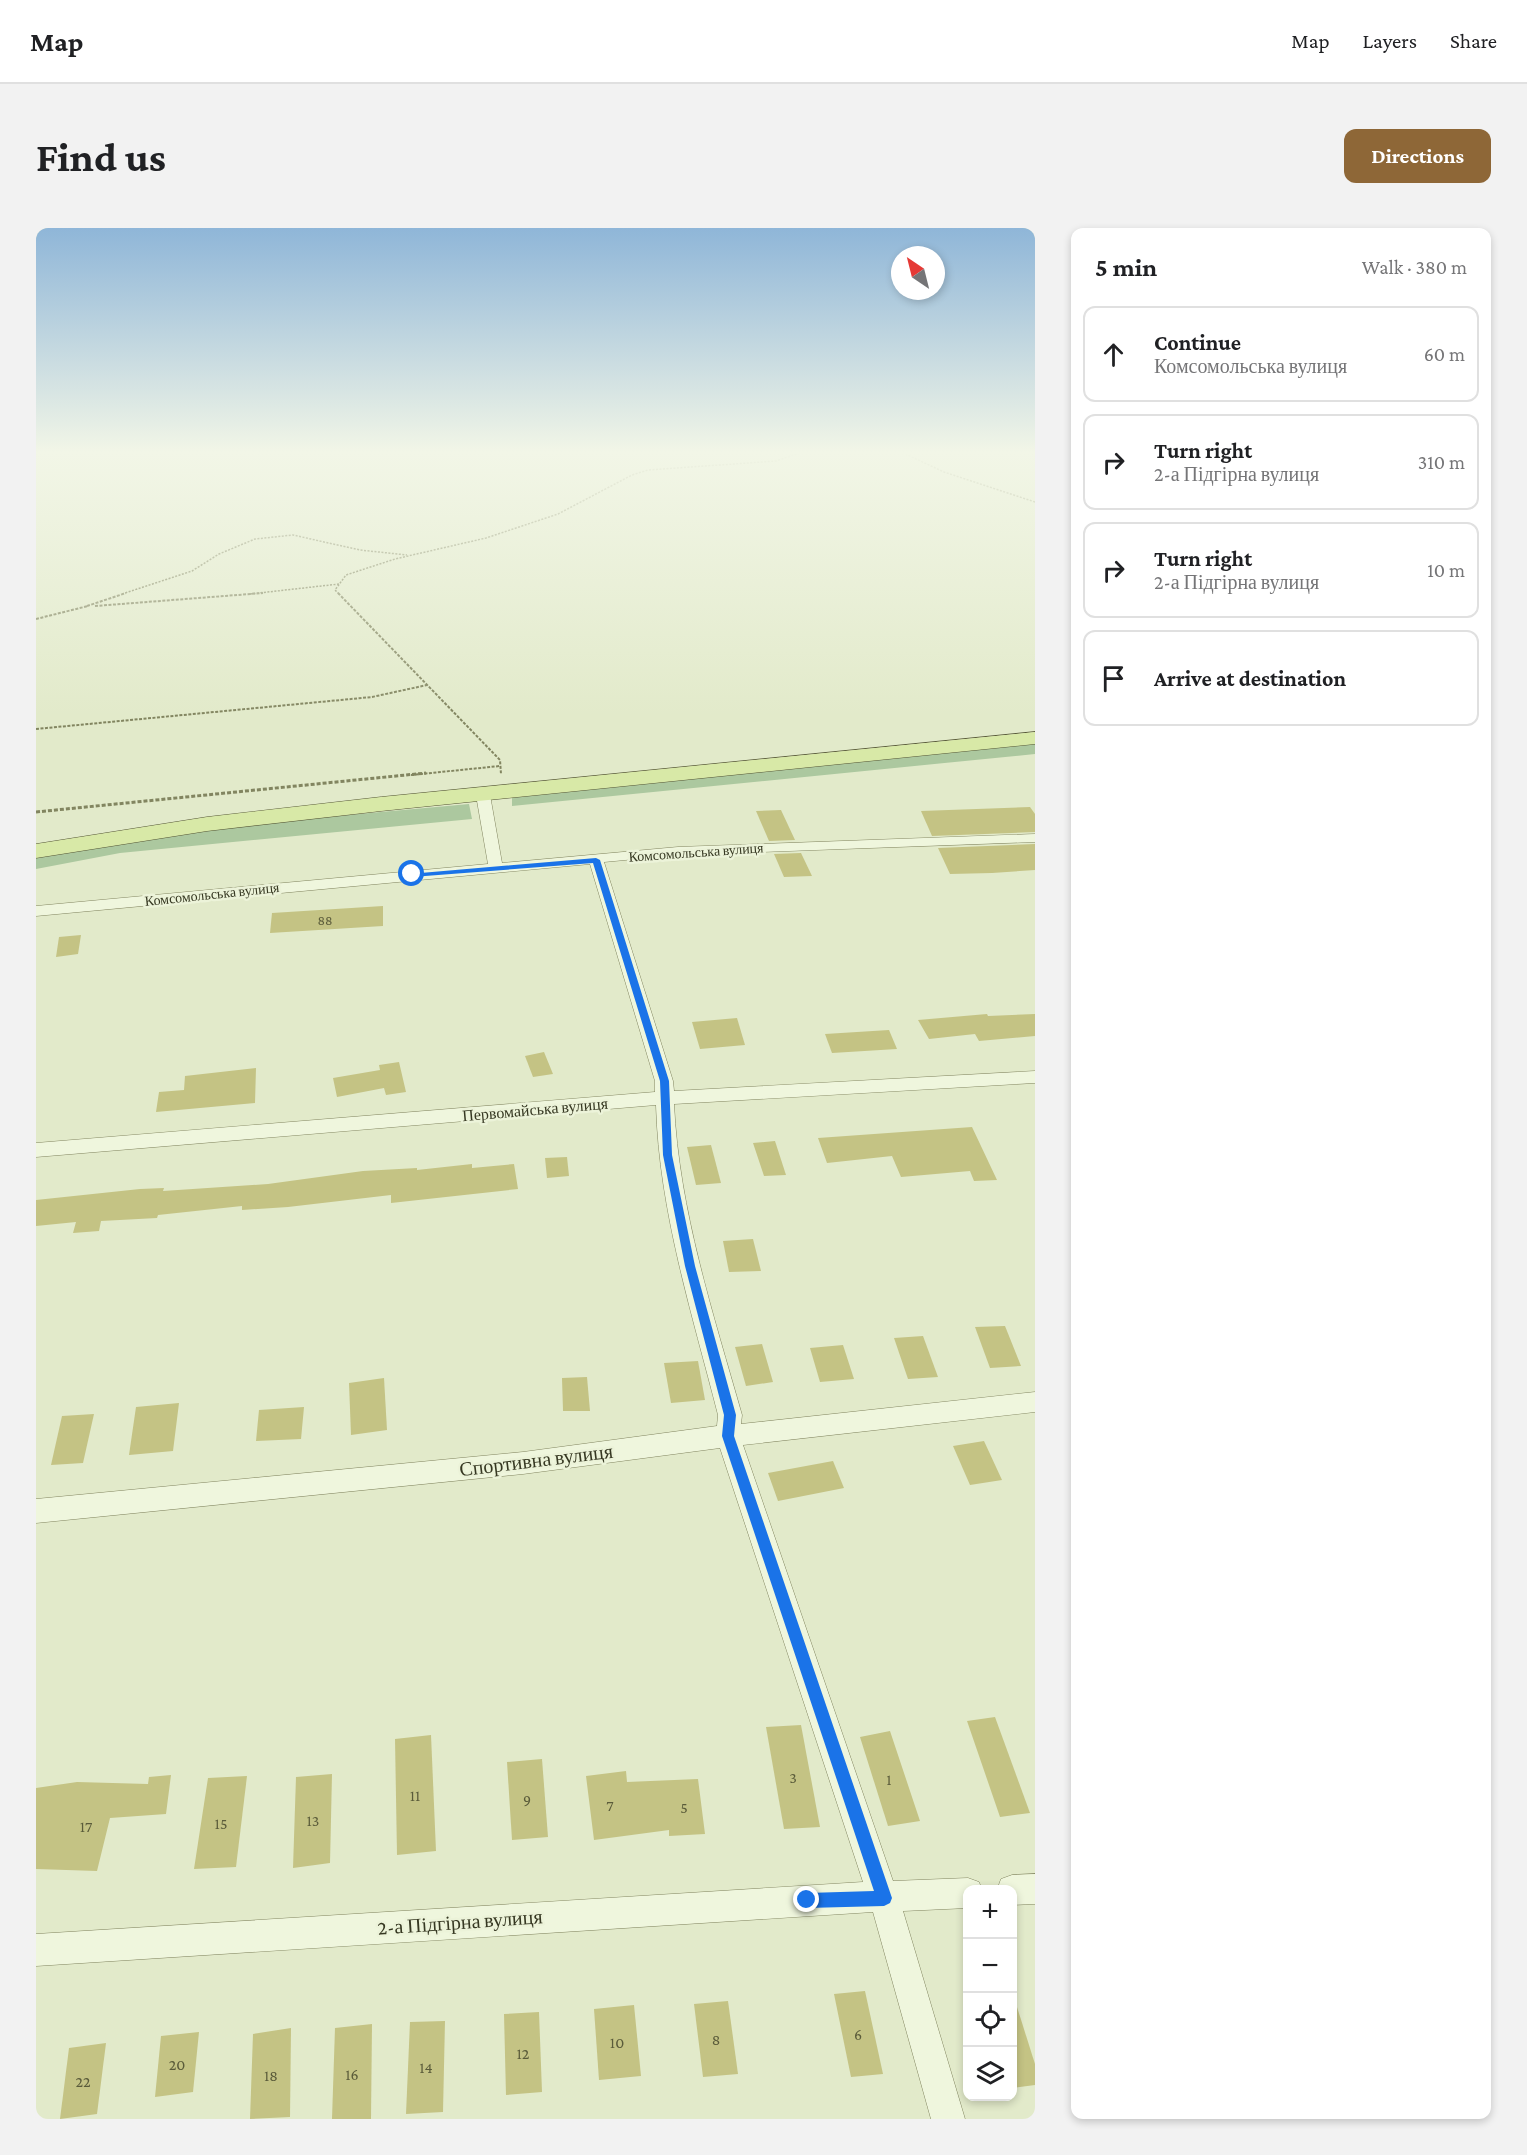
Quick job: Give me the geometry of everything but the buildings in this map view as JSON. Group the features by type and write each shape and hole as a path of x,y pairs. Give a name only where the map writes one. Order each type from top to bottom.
{"main road":[{"path":"36,851 207,824 1035,738"}],"street":[{"path":"493,794 496,869"},
{"name":"Комсомольська вулиця","path":"36,911 722,848 1035,838"},
{"path":"596,860 664,1081 667,1155 690,1266 730,1415 728,1436 884,1898 948,2119"},
{"name":"Первомайська вулиця","path":"36,1150 664,1098 1035,1077"},
{"name":"Спортивна вулиця","path":"36,1511 523,1463 728,1436 1035,1402"},
{"path":"1017,1890 1035,1889"},
{"name":"2-а Підгірна вулиця","path":"36,1950 784,1902 963,1893"}],"path":[{"path":"36,619 87,606 192,571 219,554 254,539"},
{"path":"312,539 360,550 410,556"},
{"path":"481,539 410,556 346,575 335,590 500,760 501,766 493,794"},
{"path":"87,606 228,597 340,584"},
{"path":"36,729 351,700 427,685"},
{"path":"36,812 501,766"}],"green space":[{"path":"1035,743 1035,754 512,806 512,797"},
{"path":"469,804 472,819 120,853 36,869 36,855 217,827"}],"route":[{"path":"412,874 596,860 664,1081 667,1155 690,1266 730,1415 728,1436 884,1898 807,1900"}]}
